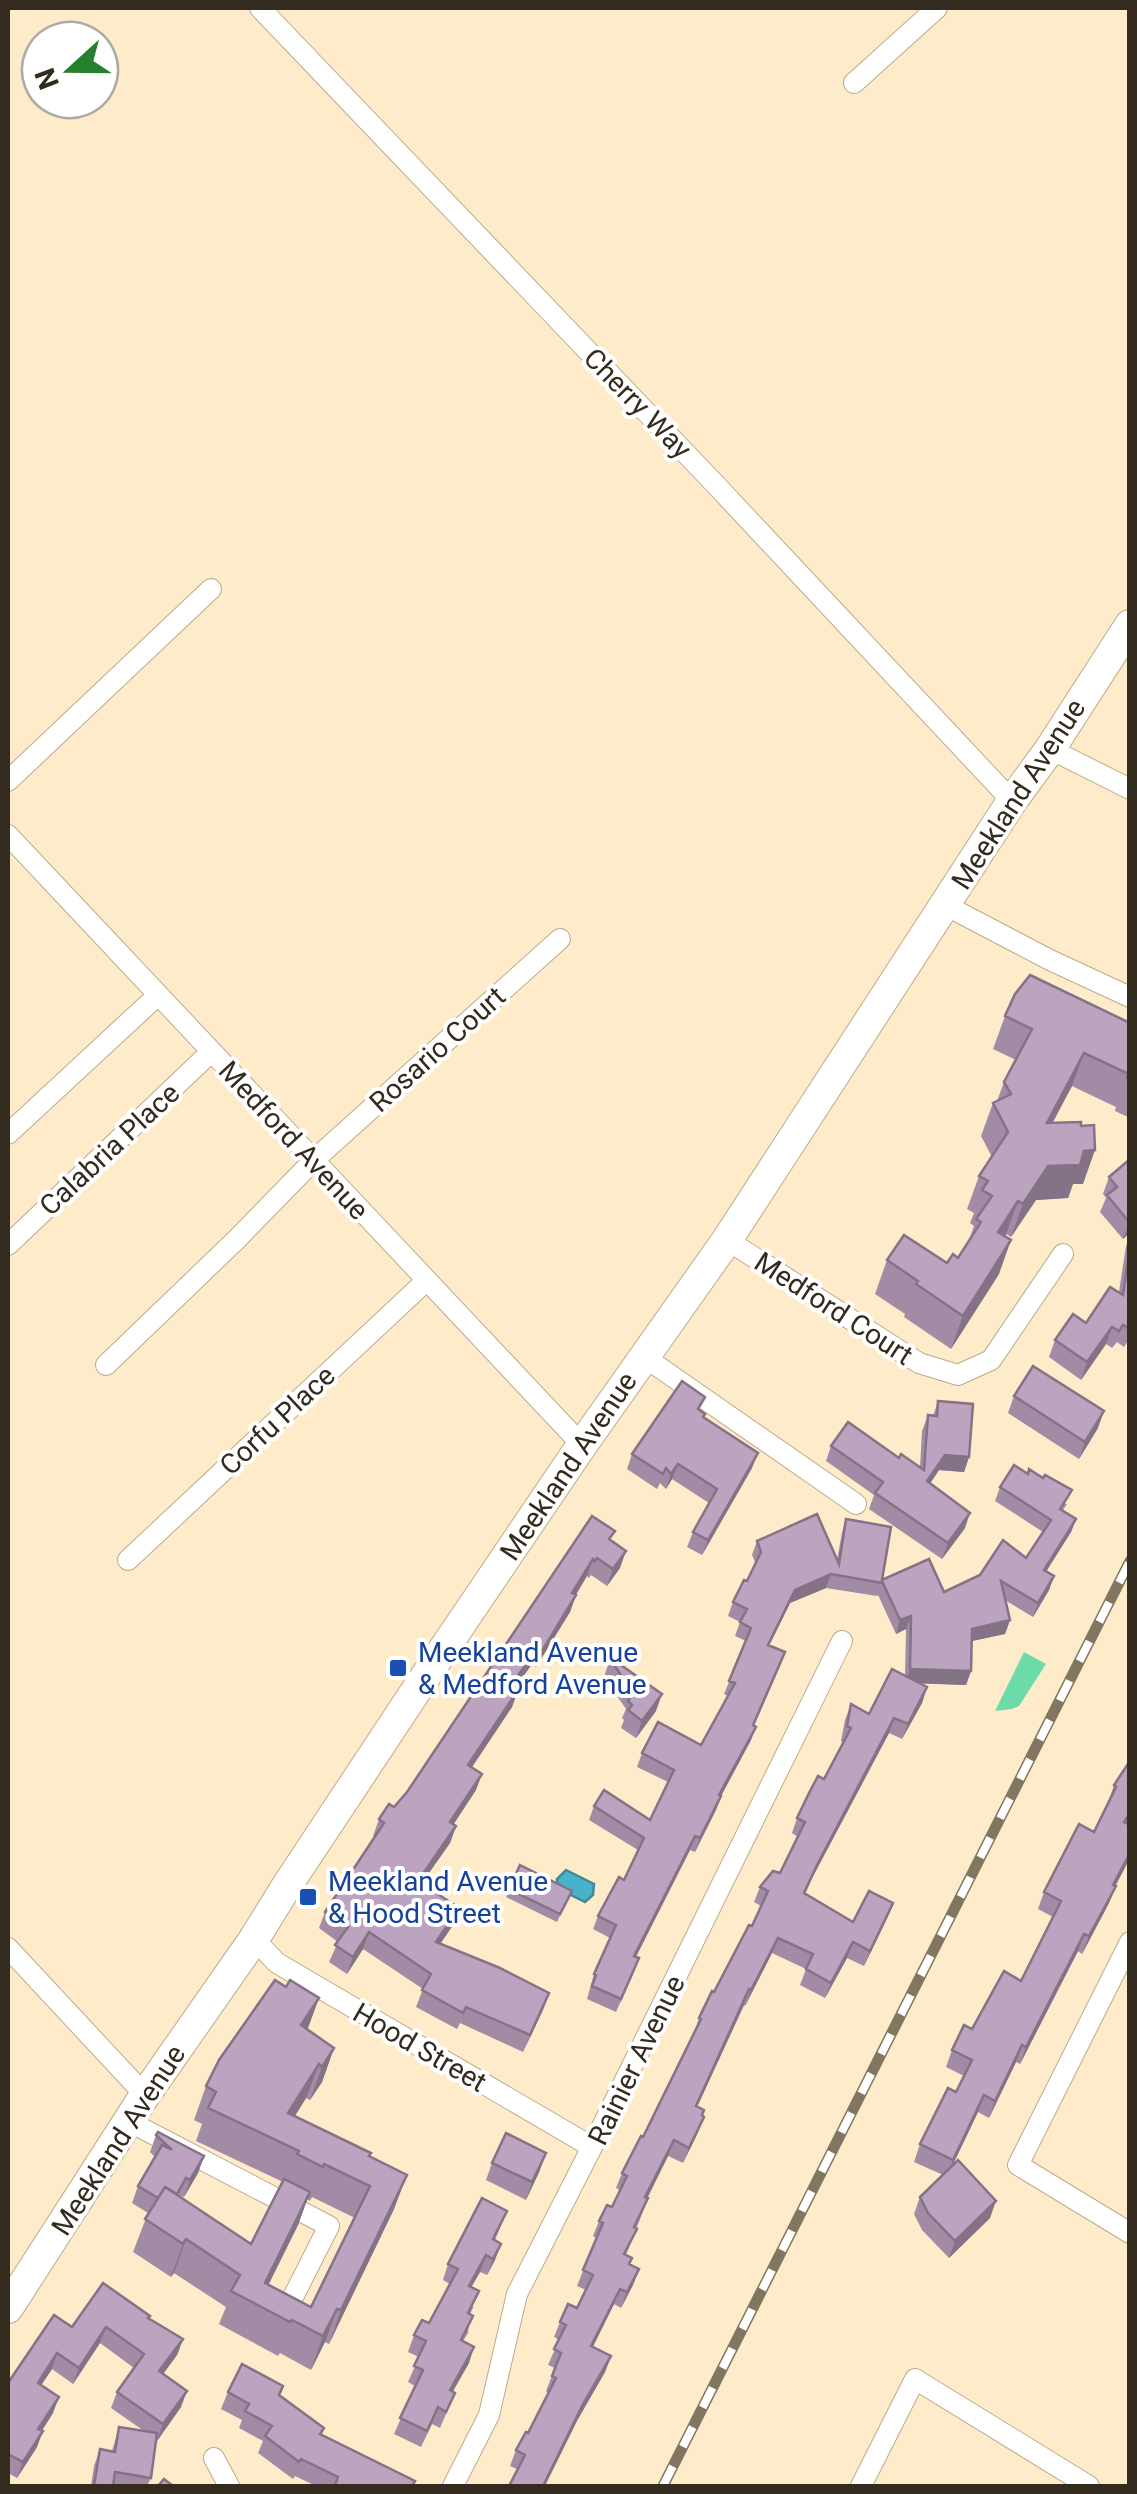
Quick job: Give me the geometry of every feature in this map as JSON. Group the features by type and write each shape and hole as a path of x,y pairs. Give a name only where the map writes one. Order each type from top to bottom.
{"main road":[{"name":"Meekland Avenue","path":"8,2308 128,2121 254,1939 582,1444 727,1240 1130,626"}],"street":[{"name":"Cherry Way","path":"260,8 1012,801"},
{"path":"854,83 937,8"},
{"path":"8,781 211,588"},
{"path":"1050,749 1130,790"},
{"name":"Medford Avenue","path":"8,835 582,1444"},
{"path":"945,905 1130,997"},
{"name":"Rosario Court","path":"106,1365 314,1160 560,939"},
{"path":"8,1134 158,996"},
{"name":"Calabria Place","path":"8,1245 211,1052"},
{"name":"Medford Court","path":"727,1240 918,1363 958,1374 991,1360 1063,1254"},
{"name":"Corfu Place","path":"128,1560 426,1281"},
{"path":"643,1356 856,1504"},
{"name":"Rainier Avenue","path":"453,2486 489,2415 517,2294 842,1641"},
{"name":"Hood Street","path":"254,1939 277,1963 592,2147"},
{"path":"1130,1942 1018,2165 1130,2232"},
{"path":"8,1948 146,2094"},
{"path":"128,2121 330,2226 288,2307"},
{"path":"862,2486 916,2379 1090,2486"},
{"path":"214,2458 229,2486"}],"green space":[{"path":"1024,1652 1046,1664 1019,1706 995,1711"}],"water":[{"path":"566,1870 594,1884 593,1895 585,1902 557,1888 557,1879"}],"building":[{"path":"1030,975 1130,1023 1130,1079 1129,1074 1084,1053 1047,1123 1094,1125 1095,1150 1084,1151 1080,1165 1048,1166 1023,1204 1018,1201 998,1232 1011,1240 963,1316 887,1260 904,1235 947,1263 953,1254 958,1258 981,1222 976,1219 992,1196 982,1190 988,1181 979,1176 1008,1132 993,1103 1011,1094 1004,1082 1032,1029 1005,1016"},
{"path":"1129,1160 1129,1222 1107,1195 1117,1187 1109,1177"},
{"path":"1130,1247 1130,1329 1123,1325 1119,1331 1112,1327 1087,1362 1055,1340 1073,1314 1086,1323 1110,1287 1123,1295"},
{"path":"1033,1366 1104,1411 1085,1442 1014,1396"},
{"path":"682,1381 705,1397 698,1409 705,1414 703,1417 758,1453 708,1540 693,1532 717,1489 678,1464 671,1474 666,1468 663,1474 632,1454"},
{"path":"938,1401 973,1404 969,1457 945,1455 927,1481 970,1513 948,1543 875,1493 883,1482 831,1446 848,1422 899,1458 901,1454 924,1470 928,1415 937,1416"},
{"path":"1014,1465 1028,1474 1029,1469 1043,1478 1045,1475 1072,1490 1060,1509 1076,1519 1044,1570 1054,1576 1038,1603 1001,1581 1010,1620 972,1629 971,1671 910,1669 911,1616 900,1620 882,1581 831,1574 795,1590 768,1645 785,1652 753,1725 756,1727 634,1956 639,1958 621,1999 592,1986 616,1925 598,1916 619,1877 624,1880 644,1838 594,1806 604,1790 650,1820 674,1770 642,1753 658,1722 701,1745 735,1683 729,1681 751,1628 740,1622 747,1609 733,1602 761,1552 757,1541 817,1514 839,1564 846,1519 891,1527 882,1580 929,1559 944,1592 980,1575 1003,1540 1026,1558 1051,1520 1000,1487"},
{"path":"592,1516 615,1531 609,1539 626,1551 613,1569 593,1559 542,1651 538,1648 511,1685 518,1690 468,1765 482,1774 450,1822 456,1826 418,1881 459,1908 436,1942 549,1993 530,2035 466,2007 463,2013 422,1990 431,1974 369,1932 353,1957 335,1945 348,1927 325,1912 384,1823 379,1819 389,1804 394,1807 407,1792"},
{"path":"611,1658 662,1694 642,1721 628,1710 633,1693"},
{"path":"892,1669 927,1687 908,1724 894,1718 804,1893 853,1922 869,1891 893,1903 870,1951 853,1942 831,1983 806,1969 813,1954 778,1938 749,1989 696,2106 704,2110 704,2117 689,2148 674,2140 645,2197 648,2198 634,2227 637,2229 624,2254 632,2258 629,2264 639,2269 627,2292 620,2289 591,2346 611,2356 543,2486 509,2486 525,2455 516,2450 556,2378 552,2376 561,2353 554,2349 566,2325 560,2322 568,2304 577,2308 593,2275 583,2270 603,2223 599,2221 607,2205 612,2207 627,2176 622,2173 712,1991 749,1925 752,1926 768,1891 760,1887 773,1871 780,1873 805,1822 797,1818 809,1793 818,1776 824,1779 851,1728 847,1726 851,1704 869,1714"},
{"path":"1130,1761 1130,1813 1124,1822 1130,1825 1130,1853 1089,1936 1084,1934 995,2101 984,2095 953,2160 920,2144 948,2088 956,2092 972,2060 952,2050 964,2025 972,2029 1004,1971 1021,1981 1061,1901 1044,1892 1079,1824 1094,1832 1114,1785"},
{"path":"520,1865 572,1891 560,1914 509,1889"},
{"path":"275,1980 286,1987 290,1980 319,1998 301,2025 334,2048 322,2067 319,2064 288,2113 407,2175 341,2310 337,2309 323,2336 231,2291 240,2275 186,2239 183,2244 145,2219 165,2187 251,2244 284,2179 310,2192 265,2283 311,2307 370,2186 324,2164 323,2167 297,2154 299,2151 208,2108 216,2092 206,2086 219,2060"},
{"path":"158,2132 204,2156 177,2194 165,2187 158,2198 138,2186 162,2145 172,2150 156,2135"},
{"path":"506,2133 546,2153 532,2182 492,2163"},
{"path":"958,2160 996,2201 955,2241 928,2213 920,2197"},
{"path":"482,2198 507,2211 493,2239 501,2244 493,2259 486,2255 469,2286 479,2291 461,2340 474,2347 450,2390 455,2393 446,2412 438,2407 427,2431 400,2418 423,2370 414,2366 426,2341 414,2335 422,2320 429,2323 458,2269 448,2264"},
{"path":"103,2283 183,2339 159,2371 187,2391 163,2424 117,2392 144,2354 106,2327 79,2368 57,2353 38,2383 59,2397 23,2462 8,2454 8,2383 54,2315 72,2327"},
{"path":"242,2364 283,2386 279,2395 324,2428 320,2434 415,2481 412,2486 337,2486 338,2477 301,2459 299,2462 265,2436 272,2426 245,2411 249,2404 228,2392"},
{"path":"119,2427 157,2433 151,2478 115,2472 113,2486 94,2486 100,2449 115,2452"}],"railway":[{"path":"663,2486 1130,1561"}],"place":[{"name":"Meekland Avenue & Medford Avenue","path":"398,1668"},
{"name":"Meekland Avenue & Hood Street","path":"308,1897"}]}
